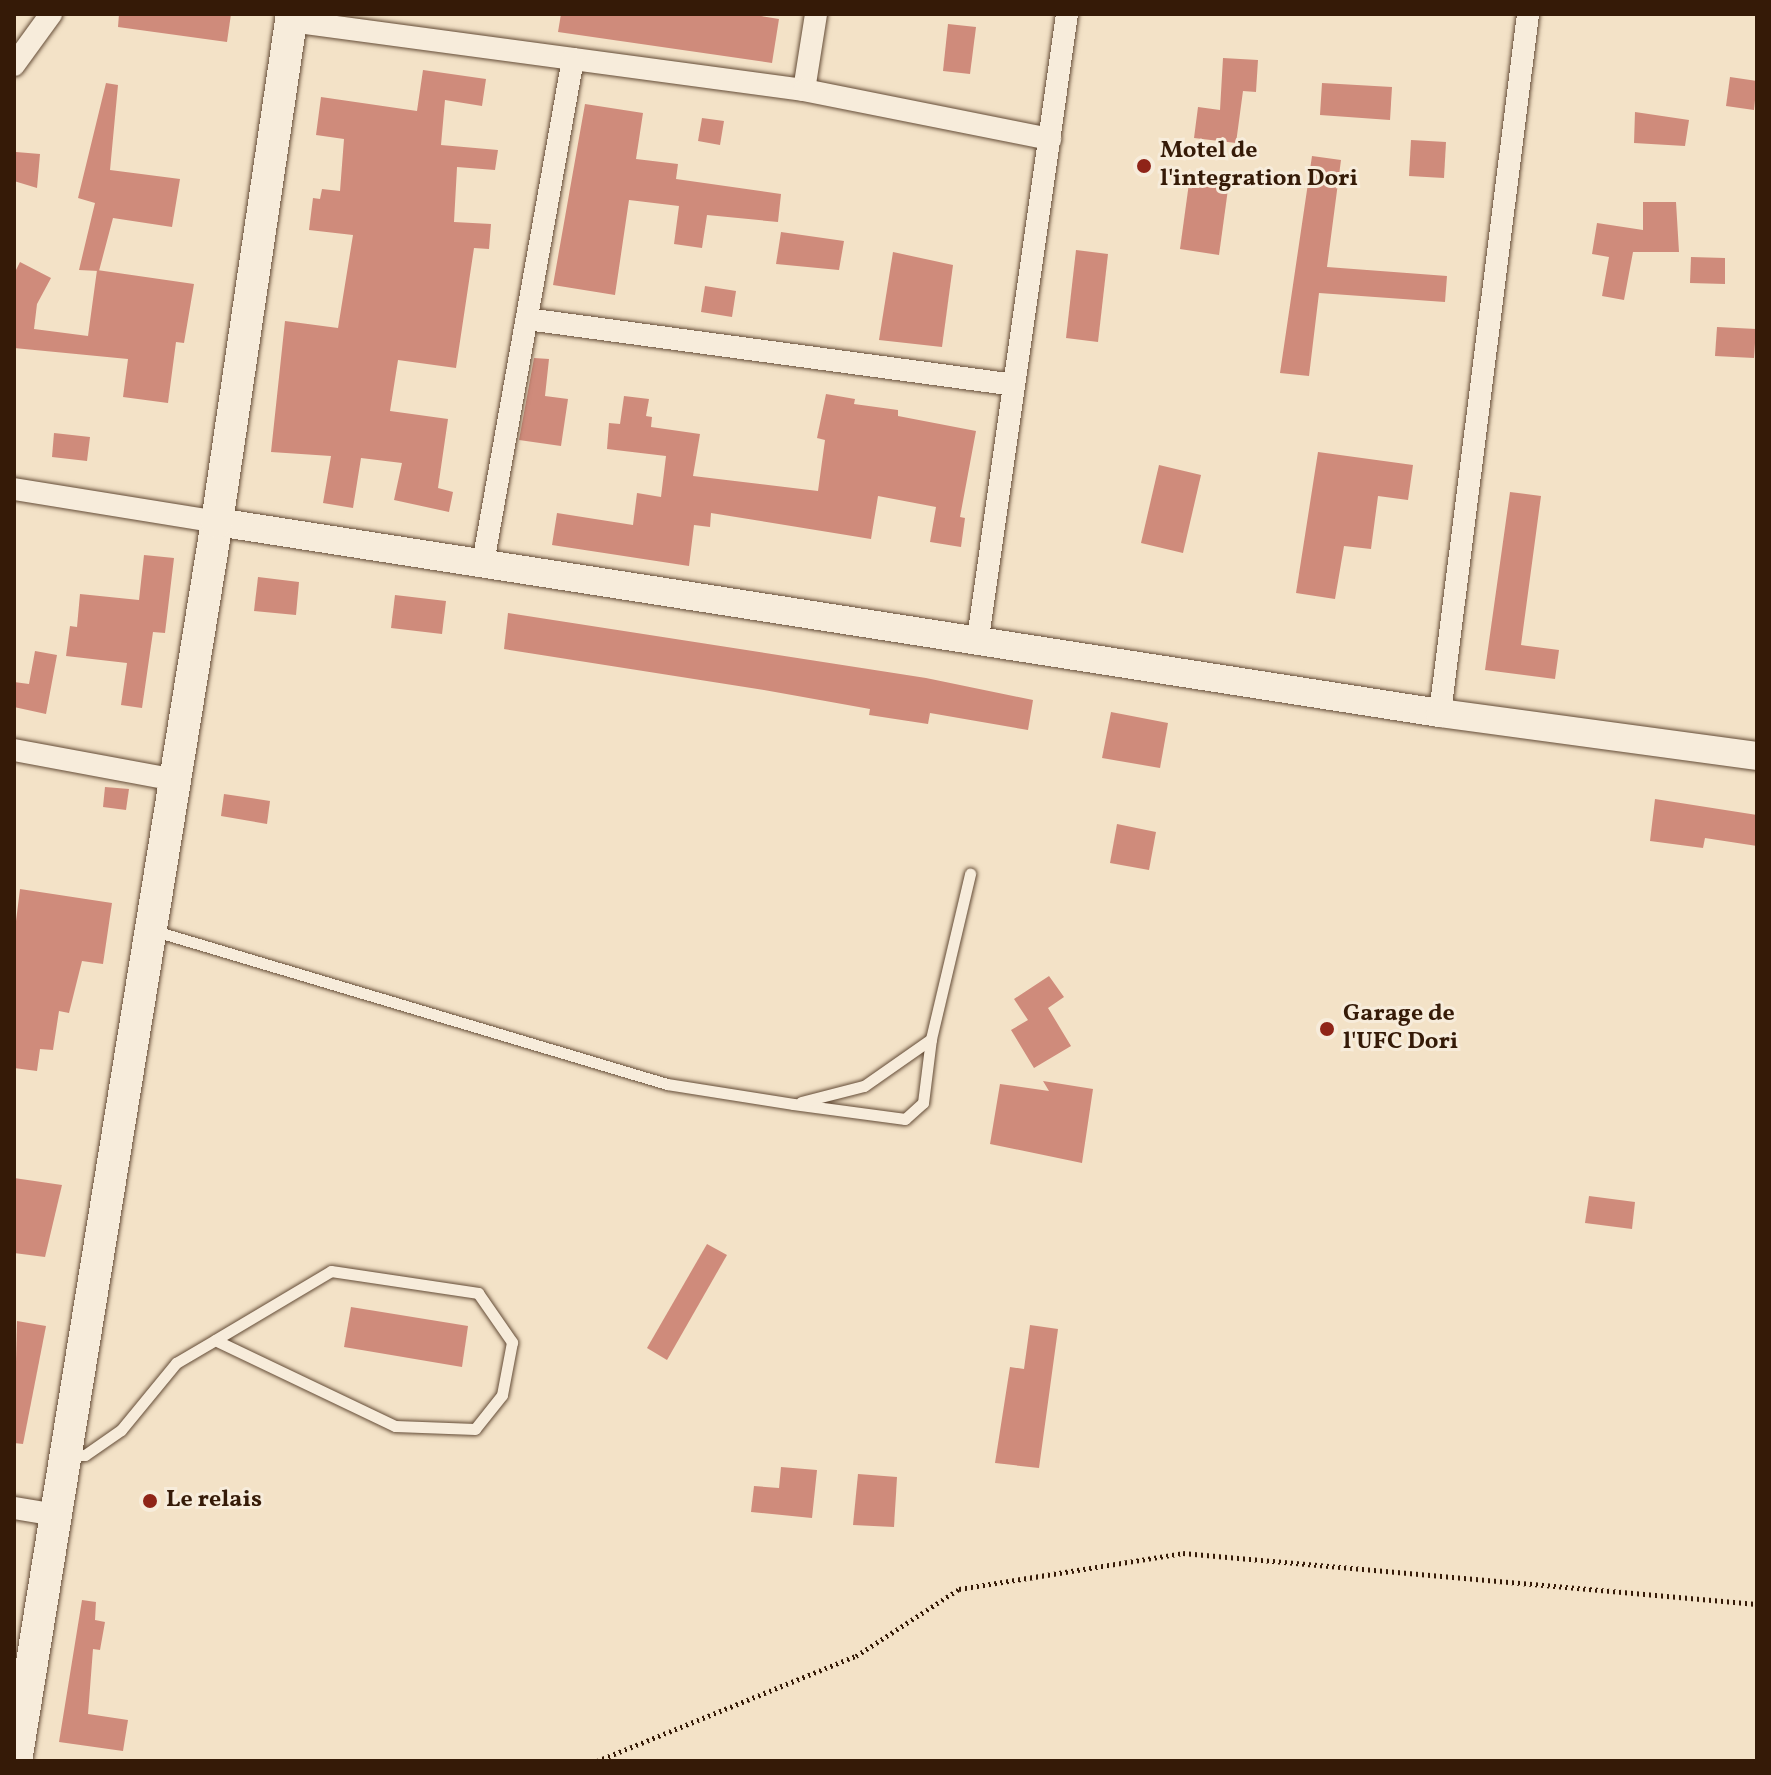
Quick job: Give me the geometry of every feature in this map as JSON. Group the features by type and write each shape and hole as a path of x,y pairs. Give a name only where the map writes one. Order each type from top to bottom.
{"main road":[{"path":"16,1758 217,522 292,17"}],"street":[{"path":"14,65 51,14"},
{"path":"804,90 816,14"},
{"path":"978,638 1067,14"},
{"path":"1440,713 1528,14"},
{"path":"292,17 804,90 1050,139"},
{"path":"483,563 573,59"},
{"path":"527,319 1014,385"},
{"path":"14,489 1440,713 1757,756"},
{"path":"14,750 176,780"},
{"path":"14,1508 56,1515"}],"lane":[{"path":"150,930 667,1084 905,1119 923,1103 931,1039 970,874"},
{"path":"793,1104 864,1086 931,1039"},
{"path":"64,1456 85,1455 121,1430 176,1363 331,1271 478,1293 512,1342 502,1395 475,1429 395,1426 215,1340"}],"path":[{"path":"597,1761 856,1656 959,1589 1183,1553 1757,1604"}],"building":[{"path":"119,14 231,14 227,42 118,27"},
{"path":"561,14 749,14 779,19 772,63 558,32"},
{"path":"948,24 976,27 970,74 943,71"},
{"path":"1223,58 1258,60 1256,92 1243,91 1236,143 1194,138 1198,107 1220,110"},
{"path":"423,70 486,79 482,106 445,100 441,145 498,150 495,170 457,167 454,222 491,224 489,249 474,248 456,368 398,360 390,411 448,419 438,488 453,492 449,512 394,500 402,463 361,458 353,508 323,503 331,456 271,452 285,321 338,328 353,235 309,230 313,198 320,199 322,189 340,191 344,139 316,135 321,97 417,111"},
{"path":"1730,77 1757,81 1754,110 1726,106"},
{"path":"106,83 118,85 110,170 180,179 172,227 113,218 99,271 79,270 95,203 78,198"},
{"path":"1322,83 1392,87 1390,120 1320,115"},
{"path":"585,104 643,113 636,159 678,164 676,179 781,194 778,222 707,215 702,248 674,244 679,206 629,200 615,295 553,285"},
{"path":"1635,112 1689,120 1685,146 1634,143"},
{"path":"702,118 724,121 720,145 698,141"},
{"path":"1411,140 1446,142 1444,178 1409,176"},
{"path":"16,152 40,154 37,188 14,181"},
{"path":"1312,156 1341,160 1327,267 1447,276 1445,302 1319,293 1309,376 1280,373"},
{"path":"1189,183 1228,189 1219,255 1180,249"},
{"path":"1643,202 1676,202 1679,252 1633,252 1624,300 1602,296 1609,257 1592,254 1597,223 1643,230"},
{"path":"781,232 844,241 839,270 776,264"},
{"path":"1076,250 1108,254 1098,342 1066,338"},
{"path":"893,252 953,265 942,347 879,340"},
{"path":"1691,257 1725,258 1725,284 1690,283"},
{"path":"20,262 51,278 37,304 34,329 88,336 97,270 194,284 184,343 176,342 168,403 123,397 128,359 14,348 14,274"},
{"path":"705,286 736,291 732,317 701,312"},
{"path":"1717,327 1756,329 1754,358 1715,356"},
{"path":"534,358 549,359 545,396 568,399 561,446 519,440"},
{"path":"826,394 855,399 854,404 898,410 898,416 976,431 960,517 965,518 961,547 930,542 936,507 878,496 871,539 711,513 710,527 694,525 689,566 552,545 557,513 633,525 637,493 661,497 666,456 607,449 609,423 620,424 624,396 649,399 646,416 652,417 651,427 700,434 693,476 818,491 825,440 817,438"},
{"path":"54,433 90,437 87,461 52,457"},
{"path":"1318,452 1413,465 1408,500 1378,496 1371,549 1344,546 1335,599 1296,593"},
{"path":"1159,465 1201,475 1183,553 1141,543"},
{"path":"1510,492 1541,496 1521,645 1559,650 1555,679 1485,670"},
{"path":"144,555 174,558 165,633 153,632 142,708 121,705 127,663 66,656 70,626 77,627 80,594 139,600"},
{"path":"258,577 299,582 296,615 254,611"},
{"path":"395,595 446,601 442,634 391,628"},
{"path":"508,613 926,678 1033,700 1028,730 930,713 928,724 869,715 870,709 504,649"},
{"path":"35,651 57,655 46,714 14,707 14,682 29,684"},
{"path":"1111,712 1168,723 1160,768 1102,758"},
{"path":"105,787 129,789 126,810 103,807"},
{"path":"224,794 270,801 267,824 221,816"},
{"path":"1655,799 1757,815 1757,846 1705,838 1703,848 1650,841"},
{"path":"1117,824 1156,832 1149,870 1110,863"},
{"path":"20,889 112,903 103,964 82,961 69,1013 59,1011 53,1050 40,1049 37,1071 14,1068 14,937"},
{"path":"1049,976 1064,997 1048,1008 1071,1046 1034,1068 1011,1030 1028,1020 1014,999"},
{"path":"1043,1081 1093,1089 1082,1163 990,1144 1000,1084 1049,1091"},
{"path":"14,1178 62,1185 45,1257 14,1253"},
{"path":"1589,1196 1635,1202 1632,1229 1585,1223"},
{"path":"707,1244 727,1255 667,1360 647,1348"},
{"path":"351,1307 468,1326 462,1367 344,1347"},
{"path":"17,1321 46,1326 23,1444 14,1443"},
{"path":"1030,1325 1058,1329 1039,1468 995,1463 1010,1367 1024,1369"},
{"path":"781,1467 817,1470 812,1518 751,1512 754,1486 779,1488"},
{"path":"858,1474 897,1477 894,1527 853,1525"},
{"path":"82,1600 96,1602 95,1620 105,1622 100,1650 93,1649 88,1714 128,1720 123,1751 59,1742"}],"place":[{"name":"Motel de l'integration Dori","path":"1144,166"},
{"name":"Garage de l'UFC Dori","path":"1327,1029"},
{"name":"Le relais","path":"150,1501"}]}
